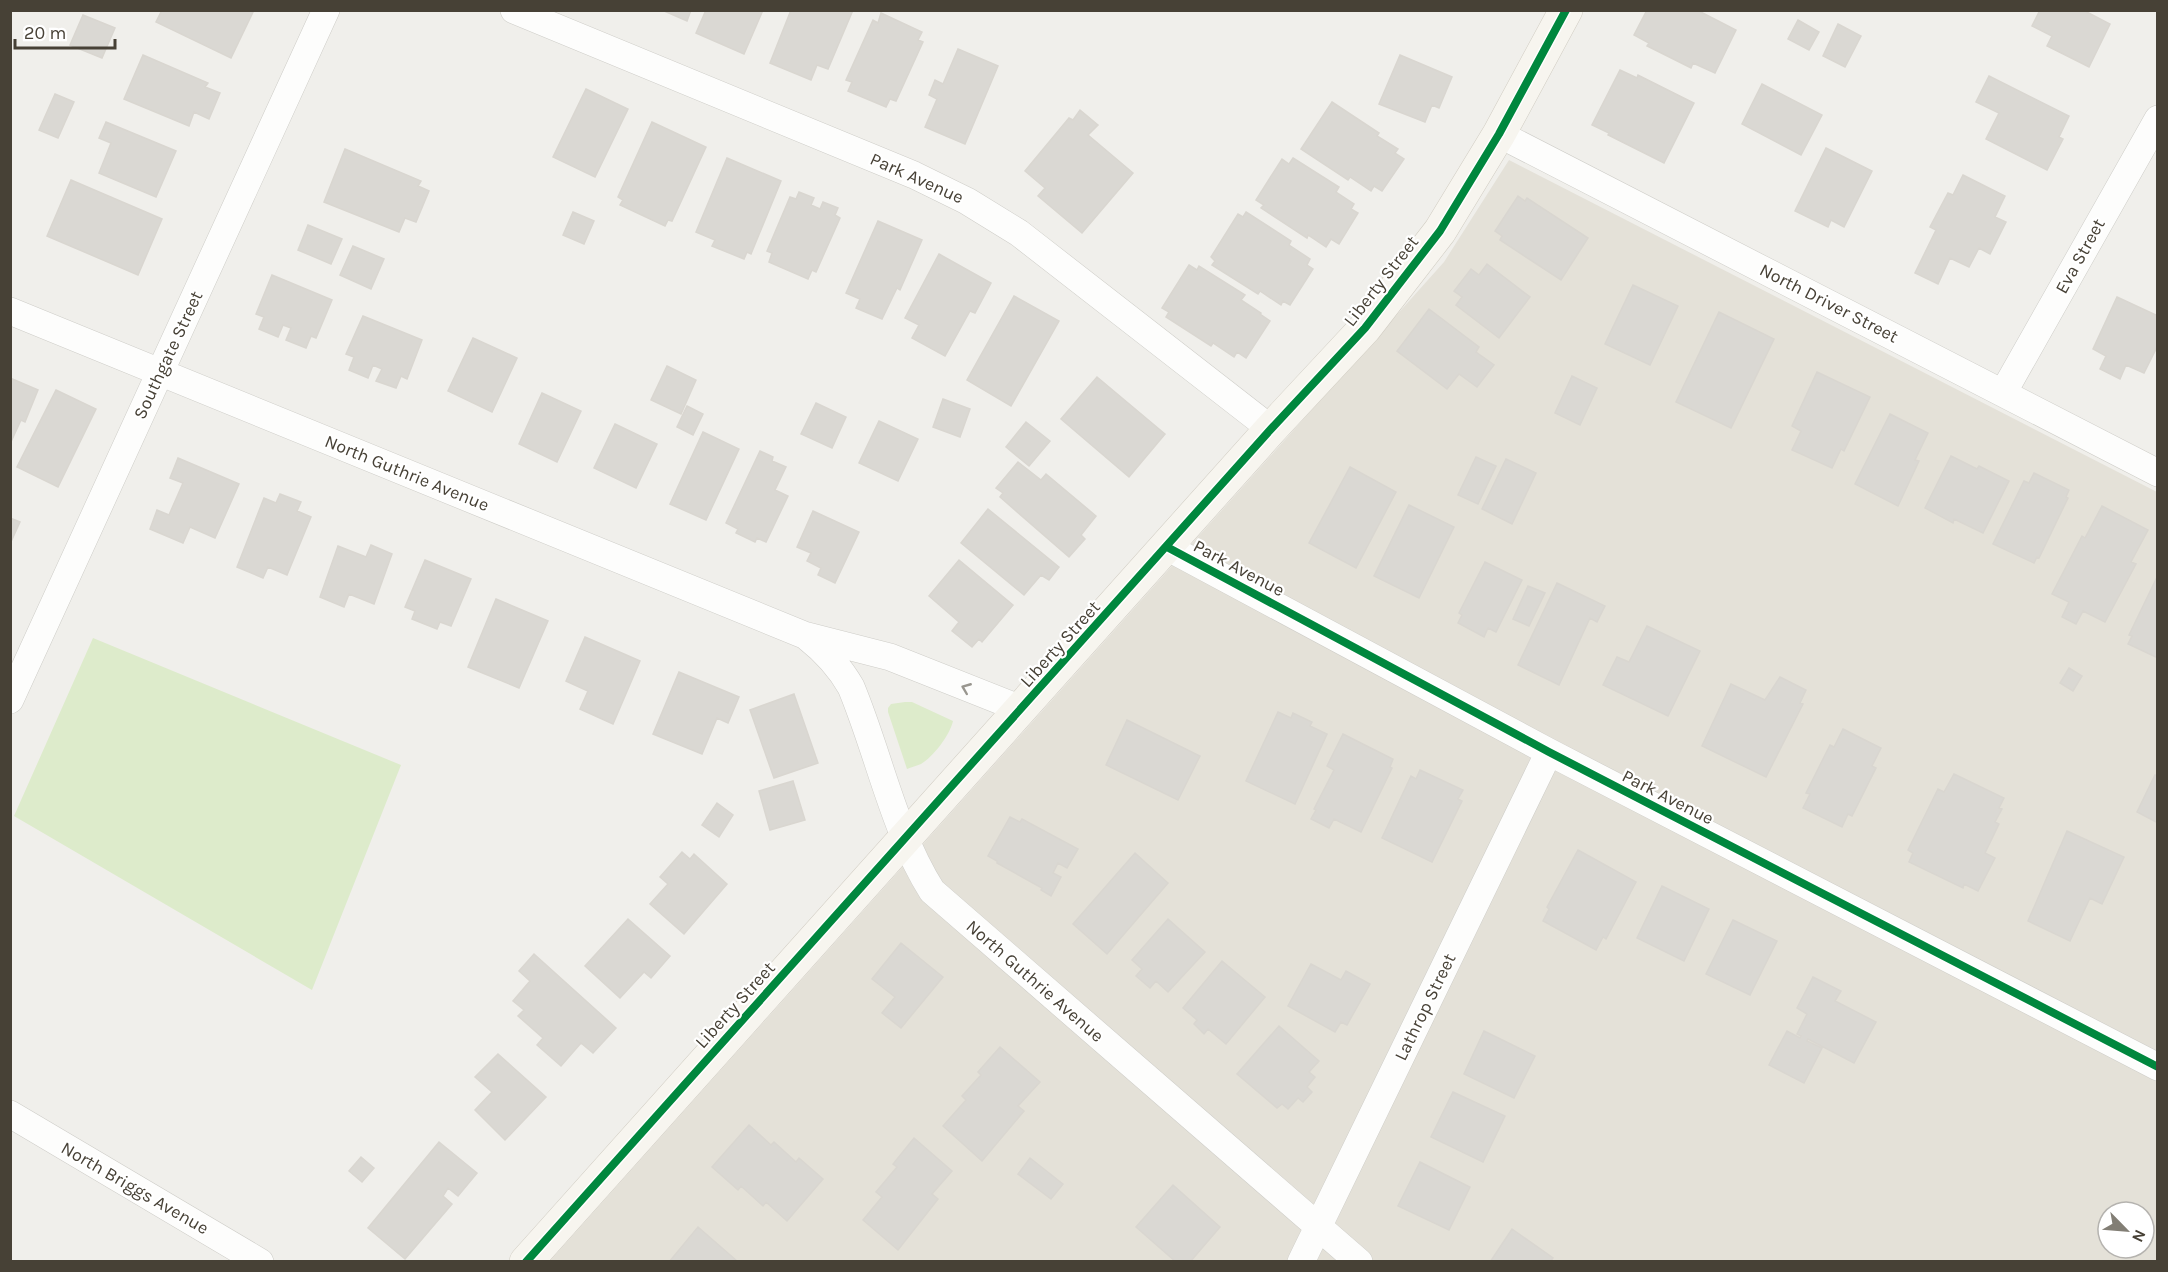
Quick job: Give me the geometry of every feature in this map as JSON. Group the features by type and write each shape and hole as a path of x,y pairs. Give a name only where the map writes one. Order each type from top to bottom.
{"street":[{"name":"Southgate Street","path":"10,700 326,10"},
{"name":"Park Avenue","path":"514,10 914,175 967,201 1019,233 1271,429"},
{"name":"Liberty Street","path":"526,1262 1271,429 1365,328 1440,231 1499,134 1566,10"},
{"name":"Eva Street","path":"2003,393 2157,119"},
{"name":"North Driver Street","path":"1499,134 2157,473"},
{"name":"North Guthrie Avenue","path":"10,311 804,635 890,657 1021,709"},
{"name":"Park Avenue","path":"1167,547 1549,752 2157,1067"},
{"name":"North Guthrie Avenue","path":"804,635 825,651 840,668 851,687 905,837 932,891 1359,1262"},
{"name":"Lathrop Street","path":"1301,1262 1549,752"},
{"name":"North Briggs Avenue","path":"10,1114 260,1262"}],"shaded area":[{"path":"1509,160 2157,492 2157,1261 549,1262 1444,262"}],"green space":[{"path":"93,638 401,765 312,990 14,816"},
{"path":"912,702 953,721 945,739 931,756 921,764 907,769 888,712 891,704"}],"building":[{"path":"162,10 254,10 231,58 156,22"},
{"path":"662,10 691,10 687,21"},
{"path":"706,10 763,10 744,54 696,33"},
{"path":"791,10 853,10 828,69 817,65 811,80 770,63"},
{"path":"1647,10 1697,10 1736,30 1715,73 1693,63 1691,68 1647,46 1649,43 1634,35"},
{"path":"2040,10 2083,10 2110,24 2089,67 2047,46 2052,36 2032,26"},
{"path":"881,13 922,32 918,40 923,42 896,101 890,99 886,107 848,91 852,82 846,80 873,20 878,23"},
{"path":"83,15 115,28 102,58 70,45"},
{"path":"1798,20 1819,32 1809,50 1788,39"},
{"path":"1838,24 1861,36 1845,67 1823,56"},
{"path":"958,49 998,66 965,144 925,127 937,99 929,95 935,80 943,84"},
{"path":"143,55 208,83 205,87 220,93 209,119 194,112 189,126 124,99"},
{"path":"1400,55 1452,77 1439,108 1432,105 1425,122 1379,104"},
{"path":"1620,70 1637,78 1638,75 1694,103 1664,163 1592,125"},
{"path":"1989,76 2069,116 2059,137 2063,139 2047,170 1986,139 1999,113 1976,102"},
{"path":"1762,84 1822,115 1801,155 1742,124"},
{"path":"586,89 628,109 595,177 553,157"},
{"path":"55,94 74,102 58,138 39,130"},
{"path":"1332,102 1379,133 1377,136 1398,149 1395,153 1404,159 1382,191 1374,186 1371,191 1350,177 1348,180 1301,149"},
{"path":"1080,110 1098,125 1088,135 1133,173 1082,233 1038,196 1045,188 1025,171 1069,118 1073,120"},
{"path":"106,122 176,151 156,197 99,173 111,143 99,138"},
{"path":"652,122 706,147 672,221 668,220 665,226 620,205 623,200 618,197"},
{"path":"1826,148 1872,171 1844,227 1831,220 1828,227 1795,211"},
{"path":"345,149 421,181 418,186 429,191 416,222 405,218 399,232 324,202"},
{"path":"727,158 781,181 751,254 747,252 744,259 712,246 715,240 696,232"},
{"path":"1293,158 1339,187 1336,192 1354,204 1351,209 1358,213 1339,244 1331,239 1326,247 1308,235 1307,238 1261,208 1264,205 1256,200 1282,159 1289,164"},
{"path":"1963,175 2005,196 1995,217 2006,222 1990,254 1979,248 1969,267 1950,258 1938,284 1915,273 1936,230 1930,227 1948,193 1953,195"},
{"path":"71,180 162,219 138,275 47,236"},
{"path":"799,192 814,198 811,205 820,209 823,202 838,208 835,215 840,218 816,272 812,270 808,279 769,262 772,253 767,251 790,197 796,199"},
{"path":"1518,196 1525,201 1527,198 1588,238 1561,280 1500,240 1502,236 1495,231"},
{"path":"573,212 594,221 584,244 563,235"},
{"path":"1246,212 1291,241 1289,245 1310,259 1307,265 1313,269 1290,305 1283,301 1281,305 1260,291 1258,294 1212,265 1215,261 1211,257 1238,214 1243,217"},
{"path":"878,221 922,240 900,290 897,288 882,319 856,308 860,299 846,293"},
{"path":"308,225 342,239 331,264 298,250"},
{"path":"353,246 384,259 371,289 340,275"},
{"path":"939,254 991,283 975,313 970,311 945,356 912,338 919,325 905,318"},
{"path":"1487,264 1530,297 1499,338 1456,305 1462,297 1454,291 1471,269 1479,275"},
{"path":"1189,265 1197,270 1199,266 1245,295 1241,300 1270,321 1246,358 1237,352 1234,357 1213,343 1211,346 1166,317 1169,312 1162,308"},
{"path":"272,275 332,300 316,338 311,336 306,348 286,340 291,328 283,325 278,337 259,329 264,317 256,314"},
{"path":"1633,285 1678,306 1650,365 1605,344"},
{"path":"1014,296 1059,321 1011,406 967,380"},
{"path":"2117,297 2158,316 2158,345 2144,373 2126,365 2120,379 2100,369 2106,356 2093,349"},
{"path":"1429,309 1479,347 1476,352 1494,365 1477,387 1459,374 1447,389 1397,351"},
{"path":"1719,312 1774,339 1731,428 1676,402"},
{"path":"363,316 422,340 407,379 401,376 396,388 376,381 382,369 373,365 368,378 349,370 354,357 346,354"},
{"path":"473,338 517,358 492,412 448,391"},
{"path":"667,366 696,380 681,414 651,400"},
{"path":"1817,372 1870,397 1844,451 1841,449 1832,468 1792,450 1801,431 1792,426"},
{"path":"1572,376 1597,388 1580,425 1555,413"},
{"path":"1097,377 1165,434 1129,477 1061,419"},
{"path":"10,378 38,390 25,422 21,420 10,444"},
{"path":"56,390 96,409 58,487 17,467"},
{"path":"542,393 581,411 557,462 519,444"},
{"path":"943,399 970,409 960,437 933,427"},
{"path":"816,403 846,417 832,448 801,434"},
{"path":"687,406 703,414 693,435 677,427"},
{"path":"1890,414 1928,433 1915,460 1919,461 1898,506 1855,484"},
{"path":"879,421 918,439 898,481 859,463"},
{"path":"1026,422 1050,441 1029,466 1006,447"},
{"path":"615,424 657,444 636,488 594,468"},
{"path":"703,432 739,449 706,520 670,504"},
{"path":"760,451 773,457 772,461 786,467 775,490 788,496 766,542 757,538 755,542 736,533 738,529 726,523"},
{"path":"1951,456 1977,469 1979,466 2009,481 1983,533 1954,519 1953,523 1925,508"},
{"path":"1476,457 1496,466 1478,504 1458,495"},
{"path":"178,458 239,484 215,538 190,527 183,543 150,529 157,510 169,515 183,483 170,478"},
{"path":"1506,459 1536,473 1512,524 1482,509"},
{"path":"1018,462 1041,480 1046,474 1096,516 1081,535 1085,539 1069,557 1000,497 1003,493 996,488"},
{"path":"1350,467 1396,492 1356,568 1309,543"},
{"path":"2034,473 2069,490 2066,497 2068,498 2039,558 2037,557 2034,563 1993,544 2024,481 2029,483"},
{"path":"280,494 301,502 297,511 311,517 287,575 268,567 263,578 237,567 264,498 276,503"},
{"path":"1409,505 1454,527 1419,598 1374,576"},
{"path":"2102,506 2148,530 2131,562 2136,564 2105,622 2083,611 2076,624 2062,617 2069,602 2052,594 2082,536 2085,538"},
{"path":"988,509 1059,567 1049,580 1041,575 1024,595 961,543"},
{"path":"813,511 859,532 835,583 818,575 821,568 807,561 811,553 797,547"},
{"path":"10,518 20,522 10,544"},
{"path":"371,545 392,554 374,604 349,594 344,607 320,597 338,546 366,557"},
{"path":"425,560 471,579 451,626 440,622 437,629 412,619 415,611 405,607"},
{"path":"959,560 1013,605 982,642 979,639 972,647 952,631 959,622 929,596"},
{"path":"1485,562 1522,580 1496,632 1488,628 1484,637 1458,623 1462,615 1459,613"},
{"path":"2158,575 2158,658 2128,644 2132,636 2129,635"},
{"path":"1557,583 1605,606 1597,622 1590,618 1559,685 1518,665"},
{"path":"1528,586 1545,593 1529,626 1513,619"},
{"path":"496,599 548,621 519,688 468,667"},
{"path":"1647,626 1700,651 1668,716 1603,685 1617,657 1629,662"},
{"path":"585,637 640,661 613,724 580,709 588,691 566,681"},
{"path":"2069,668 2082,676 2073,691 2060,683"},
{"path":"679,672 739,697 728,723 717,718 702,754 653,734"},
{"path":"1780,677 1806,690 1800,703 1803,704 1766,777 1702,746 1731,684 1765,700"},
{"path":"794,694 818,763 774,778 750,710"},
{"path":"1278,712 1291,718 1293,713 1312,722 1310,726 1327,734 1295,804 1246,781"},
{"path":"1127,720 1200,756 1178,800 1106,765"},
{"path":"1843,729 1881,748 1872,766 1876,768 1852,816 1848,814 1842,827 1803,808 1810,794 1806,793 1830,745 1834,747"},
{"path":"1343,734 1393,759 1390,767 1392,768 1361,832 1334,819 1329,828 1311,819 1334,770 1327,766"},
{"path":"1420,770 1463,790 1458,799 1462,801 1432,862 1382,838 1411,776 1416,779"},
{"path":"1954,774 2004,798 1999,808 2002,809 1995,822 1999,824 1985,853 1995,858 1978,891 1964,884 1963,888 1909,862 1913,853 1908,850 1938,789 1944,792"},
{"path":"2155,775 2158,776 2158,823 2137,812"},
{"path":"793,781 805,820 770,830 759,791"},
{"path":"717,803 733,815 719,837 702,825"},
{"path":"1010,817 1020,822 1022,819 1078,849 1067,868 1058,863 1053,873 1061,877 1051,896 1041,890 1042,888 988,856"},
{"path":"2067,831 2124,857 2102,904 2090,898 2070,941 2028,921"},
{"path":"1578,850 1636,882 1606,939 1603,937 1596,950 1543,921 1549,909 1547,907"},
{"path":"682,852 690,859 694,854 727,884 684,934 650,904 668,884 660,877"},
{"path":"1135,853 1168,883 1107,954 1073,924"},
{"path":"1662,886 1709,909 1684,961 1637,938"},
{"path":"628,919 670,956 651,978 644,972 620,998 585,966"},
{"path":"1168,919 1205,952 1168,992 1156,981 1150,988 1136,976 1142,969 1132,960"},
{"path":"1733,920 1777,941 1750,995 1706,974"},
{"path":"901,943 943,977 901,1028 882,1013 895,997 872,979"},
{"path":"534,954 616,1028 593,1053 581,1043 561,1066 537,1045 543,1038 518,1016 524,1010 513,1001 530,981 519,971"},
{"path":"1222,961 1265,997 1226,1044 1208,1029 1204,1034 1194,1024 1197,1020 1183,1008"},
{"path":"1311,964 1341,980 1346,971 1370,984 1347,1025 1341,1022 1335,1032 1288,1006"},
{"path":"1813,977 1841,991 1835,1001 1876,1022 1854,1063 1808,1039 1807,1041 1822,1048 1804,1083 1769,1065 1787,1031 1800,1038 1801,1036 1797,1034 1807,1014 1797,1008"},
{"path":"1279,1026 1319,1061 1309,1072 1315,1077 1307,1087 1312,1092 1303,1102 1298,1098 1288,1109 1282,1104 1277,1108 1237,1074"},
{"path":"1484,1031 1535,1056 1514,1098 1464,1074"},
{"path":"1000,1047 1040,1082 1018,1106 1024,1111 982,1161 943,1126 966,1100 962,1096 981,1075 978,1072"},
{"path":"498,1054 546,1097 505,1140 475,1110 492,1092 475,1077"},
{"path":"1453,1092 1505,1116 1483,1162 1431,1137"},
{"path":"749,1125 771,1145 774,1142 796,1162 799,1158 823,1179 787,1221 766,1202 763,1206 741,1186 738,1190 712,1167"},
{"path":"914,1138 952,1171 932,1194 938,1199 898,1250 863,1220 882,1197 876,1192 897,1167 893,1164"},
{"path":"439,1142 477,1173 458,1196 448,1188 443,1196 452,1204 405,1259 368,1228"},
{"path":"361,1157 374,1168 362,1182 349,1171"},
{"path":"1030,1158 1063,1184 1051,1199 1018,1174"},
{"path":"1420,1162 1470,1187 1449,1230 1398,1206"},
{"path":"1173,1185 1220,1227 1190,1262 1176,1262 1136,1227"},
{"path":"698,1227 737,1261 669,1262"},
{"path":"1512,1229 1553,1258 1550,1262 1490,1262"}],"cycle path":[{"path":"526,1262 1271,429 1365,328 1440,231 1499,134 1566,10"},
{"path":"1167,547 1549,752 2158,1067"}]}
